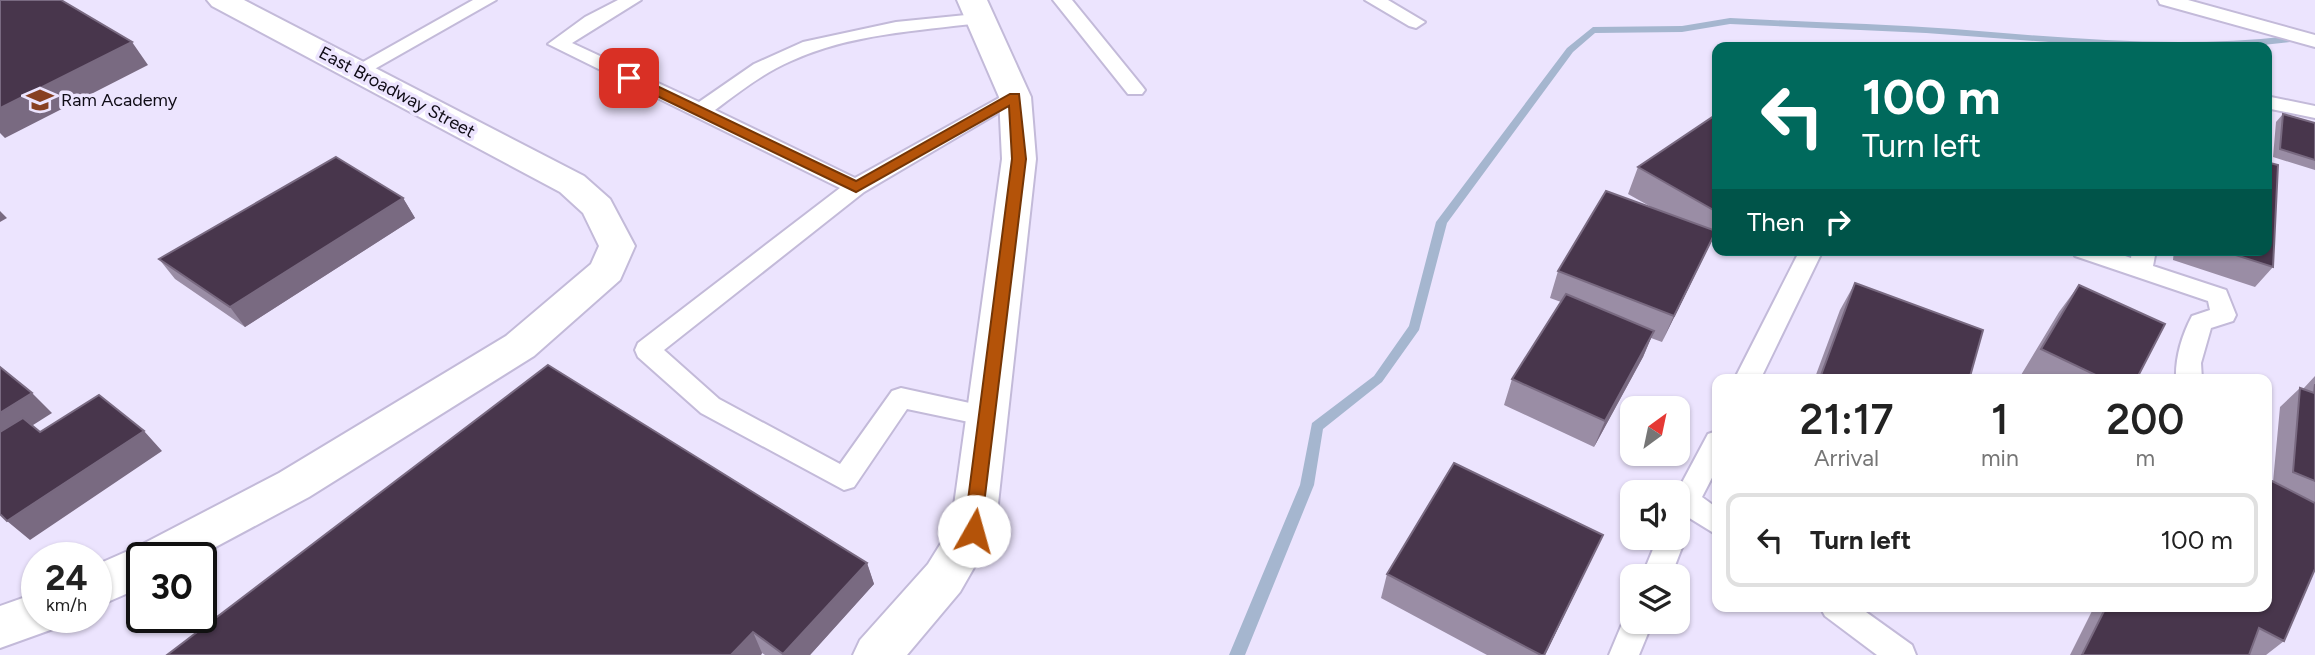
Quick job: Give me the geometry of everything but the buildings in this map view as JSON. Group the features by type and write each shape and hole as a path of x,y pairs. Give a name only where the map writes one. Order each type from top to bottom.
{"street":[{"name":"East Broadway Street","path":"185,542 305,479 520,346 579,299 607,271 617,246 598,207 572,184 222,0"},
{"path":"879,654 944,578 974,531 1019,159 1015,97 975,8"},
{"path":"0,627 21,620"}],"lane":[{"path":"357,71 487,0"},
{"path":"632,0 592,20 558,44 856,187"},
{"path":"1062,0 1135,90"},
{"path":"1374,0 1416,22"},
{"path":"2167,0 2315,41"},
{"path":"700,111 763,67 815,47 975,8"},
{"path":"988,416 901,398 844,479 710,406 647,350 856,187 1015,97"},
{"path":"2272,103 2315,112"},
{"path":"1750,374 1809,256"},
{"path":"2118,256 2142,260 2218,296 2224,316 2201,322 2188,363 2189,374"},
{"path":"1690,495 1712,451"},
{"path":"1690,514 1712,521"},
{"path":"1842,612 1901,655"},
{"path":"1624,655 1633,634"}],"waterway":[{"path":"1237,655 1307,485 1317,427 1378,379 1415,327 1442,222 1570,50 1593,30 1682,29 1730,21 1926,30 2087,42"},
{"path":"2264,42 2290,39"}],"place":[{"name":"Ram Academy","path":"40,100"}],"route":[{"path":"629,78 856,187 1015,97 1019,159 974,531"}]}
